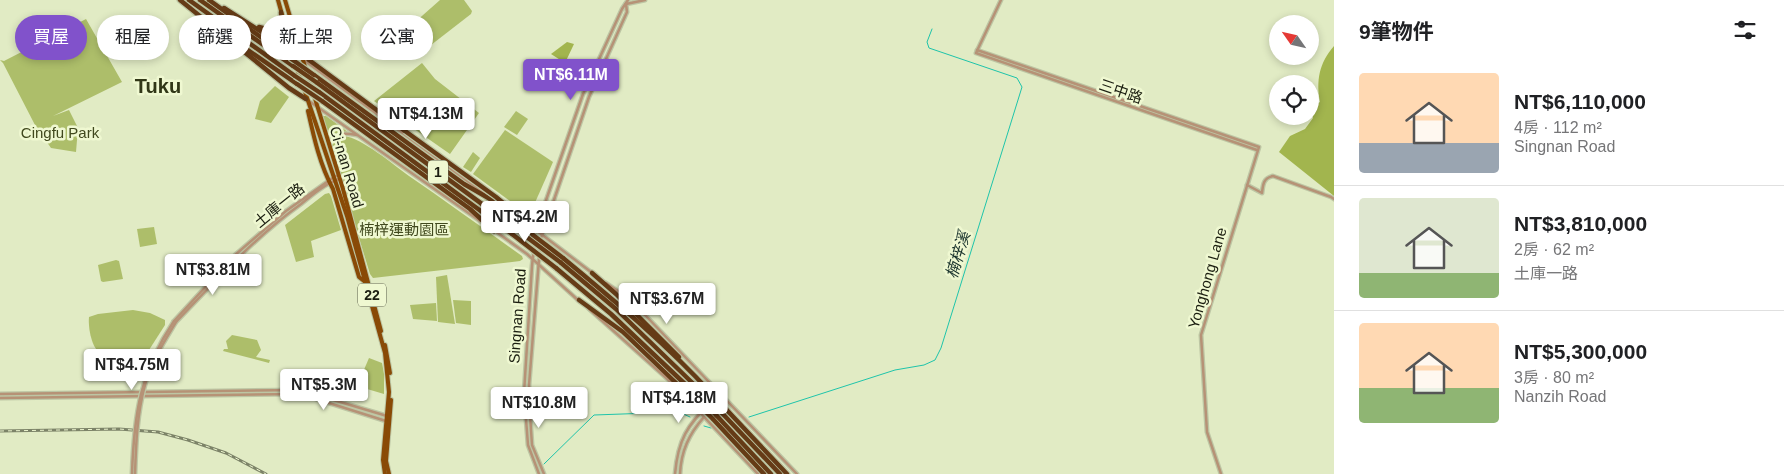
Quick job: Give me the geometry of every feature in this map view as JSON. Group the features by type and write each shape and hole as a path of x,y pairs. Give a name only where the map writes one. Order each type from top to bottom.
{"highway":[{"path":"180,0 198,15"},
{"name":"1","path":"189,0 319,92 344,115 512,234 556,268 611,314 702,404 712,418 771,473"},
{"name":"1","path":"200,0 361,112 516,229 561,260 722,409 780,474"},
{"path":"210,0 261,28 270,30 277,27 281,22 281,12"},
{"path":"210,0 314,75 351,105"},
{"path":"226,9 261,31"},
{"path":"251,53 344,115"},
{"path":"251,57 306,99"},
{"path":"309,60 496,197 508,207 533,235 561,260 614,300 693,373"},
{"path":"361,112 464,184 504,207"},
{"path":"355,122 470,209 494,231"},
{"path":"592,273 671,348 713,395 722,409 787,474"},
{"path":"579,300 623,332 702,404"},
{"path":"712,418 758,471 764,474"}],"main road":[{"name":"Ci-nan Road","path":"278,0 282,15"},
{"name":"Ci-nan Road","path":"285,0 290,15"},
{"name":"Ci-nan Road","path":"295,60 306,99 314,142 333,189 359,277 365,281"},
{"name":"Ci-nan Road","path":"303,60 385,353 388,375 388,420"},
{"name":"Ci-nan Road","path":"306,99 336,178 388,353 392,382 385,460"},
{"name":"22","path":"385,460 385,474"},
{"name":"22","path":"385,460 389,474"}],"street":[{"path":"626,4 628,0"},
{"path":"626,4 645,0"},
{"name":"Yonghong Lane","path":"1001,0 977,51 1258,149 1201,335 1207,432 1221,474"},
{"name":"Singnan Road","path":"540,474 528,445 524,386 532,259 536,229 582,98 622,9 626,4"},
{"name":"Singnan Road","path":"544,473 532,445 529,385 542,234 589,96 627,12 626,4"},
{"path":"304,60 622,294 645,315 797,474"},
{"path":"306,99 532,259 672,384 704,417 712,418 715,429 758,471"},
{"path":"328,145 339,134 346,133 359,136"},
{"path":"1247,186 1262,193 1264,181 1273,176 1331,197 1334,200"},
{"name":"土庫一路","path":"133,474 133,439 143,383 155,353 175,322 236,255 286,211 336,178"},
{"path":"0,394 297,390 310,392 388,420"},
{"path":"674,474 676,456 682,437 700,412 720,393"},
{"path":"0,398 295,394 388,420"},
{"path":"680,474 686,442 704,417 724,397"}],"green space":[{"path":"440,0 464,0 472,11 471,14 433,43 433,15 423,15"},
{"name":"Cingfu Park","path":"87,21 97,38 97,60 109,60 122,82 53,116 69,110 78,128 76,152 51,148 35,125 0,60 4,61 15,55 15,60 87,60"},
{"path":"567,42 574,44 565,63 551,54"},
{"path":"1334,46 1334,196 1279,152 1290,136 1305,129 1308,125 1319,125 1320,72 1329,52"},
{"path":"422,63 435,79 479,113 450,154 374,101"},
{"path":"275,86 289,97 271,123 255,119 260,101"},
{"path":"516,111 528,119 517,135 504,127"},
{"path":"322,116 326,116 348,132 337,134 328,140"},
{"path":"505,130 553,162 530,214 473,174"},
{"name":"楠梓運動園區","path":"344,136 360,142 378,153 522,256 523,259 520,261 373,278 370,274 332,149 335,140"},
{"path":"473,152 480,158 471,172 463,167"},
{"path":"329,193 341,230 311,241 314,257 296,262 285,225 325,194"},
{"path":"154,227 157,244 140,247 137,229"},
{"path":"116,260 119,261 123,279 101,281 98,265"},
{"path":"447,275 455,324 438,322 436,277"},
{"path":"453,300 471,301 471,325 456,323"},
{"path":"436,303 437,321 413,319 410,305"},
{"path":"133,310 150,313 165,320 165,325 149,350 123,353 98,351 90,335 89,317 98,314"},
{"path":"232,335 257,340 261,350 256,357 270,360 269,363 223,351 228,349 226,341"},
{"path":"369,358 382,363 384,394 357,386"}],"waterway":[{"name":"楠梓溪","path":"749,417 895,370 924,365 935,360 941,348 1022,87 1017,78 929,48 927,42 932,29"},
{"name":"楠梓溪","path":"544,464 594,415 679,412 690,417"},
{"name":"楠梓溪","path":"704,426 711,428"}],"railway":[{"path":"0,431 119,429 158,432 226,453 266,474"}],"district":[{"name":"Tuku","path":"158,86"}]}
